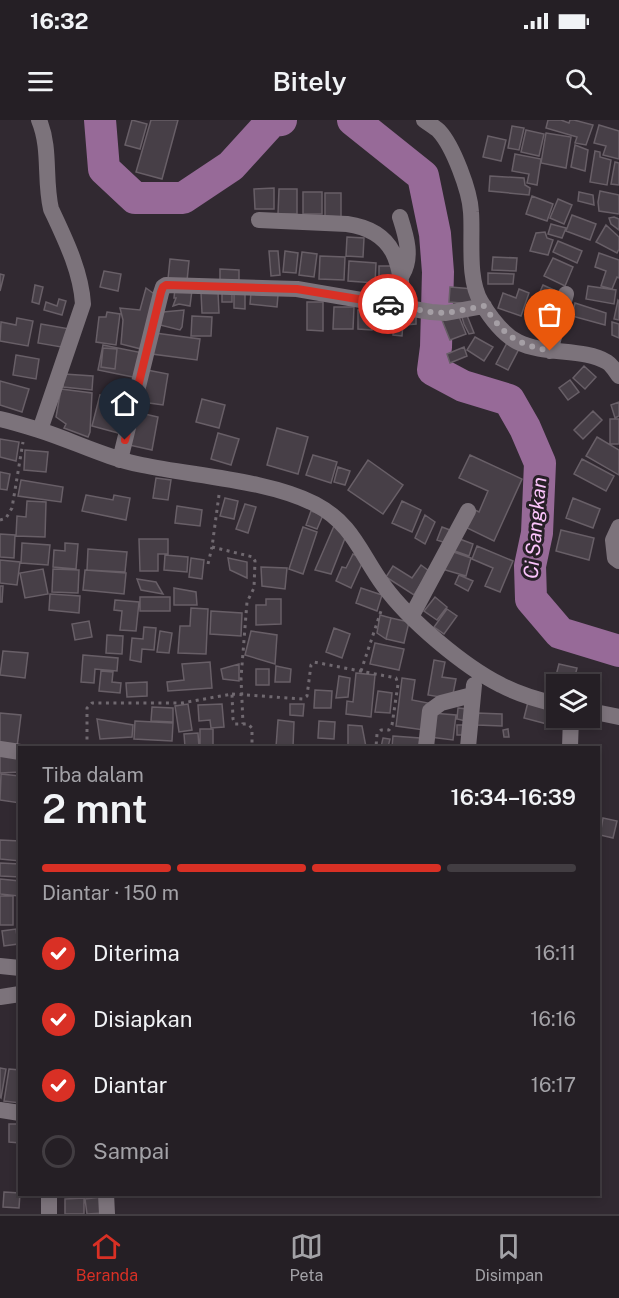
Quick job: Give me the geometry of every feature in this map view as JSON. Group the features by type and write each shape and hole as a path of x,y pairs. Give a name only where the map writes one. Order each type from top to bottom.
{"street":[{"path":"33,428 83,304 79,276 49,199 47,145 39,120"},
{"path":"424,120 439,132 454,157 465,183 471,210 471,263 479,299 495,322 516,341 553,340 579,355 608,363 619,376"},
{"path":"400,217 408,242 407,260 402,276"},
{"path":"259,220 360,226 381,236 394,254 402,276 403,306"},
{"path":"120,460 161,292 166,285 297,289 438,313 484,306"},
{"path":"553,340 566,294"},
{"path":"0,419 33,428 120,460 290,494 315,504 351,532 390,593 411,618 478,672 501,686 546,701"},
{"path":"411,618 468,511"},
{"path":"619,527 613,540 615,558 619,561"},
{"path":"468,746 472,695 478,672"},
{"path":"426,746 430,711 441,704 472,695"},
{"path":"600,713 619,717"},
{"path":"570,746 571,728"},
{"path":"0,749 18,752"},
{"path":"0,966 18,968"},
{"path":"0,997 18,994"},
{"path":"0,1110 18,1113"},
{"path":"49,1196 49,1214"},
{"path":"106,1196 107,1214"}],"path":[{"path":"0,520 6,518 12,508 33,428"},
{"path":"208,564 221,479"},
{"path":"212,547 253,557 255,561 254,588 248,602 244,630 241,678 243,724"},
{"path":"361,671 371,638 390,593"},
{"path":"87,746 87,708 92,703 182,703 232,694 303,699 307,696 311,665 314,662 396,678 398,684 392,725 389,730 381,730 377,734 376,746"},
{"path":"232,694 233,719 235,724 248,724 252,728 252,746"}],"building":[{"path":"132,120 147,124 140,149 125,145"},
{"path":"151,120 178,120 162,179 136,172"},
{"path":"548,120 561,120 569,123 570,120 574,120 593,125 586,145 575,143 577,137 546,128"},
{"path":"599,125 619,131 619,159 603,155 606,146 594,143"},
{"path":"512,126 524,128 519,150 508,148"},
{"path":"526,130 544,134 539,156 521,152"},
{"path":"546,133 571,137 566,168 541,163"},
{"path":"488,136 506,140 501,161 483,157"},
{"path":"575,145 588,150 585,171 571,167"},
{"path":"595,151 600,152 600,157 611,160 607,185 590,182"},
{"path":"515,154 541,159 537,185 527,183 529,174 512,171"},
{"path":"615,162 619,163 619,185 611,184"},
{"path":"490,176 524,178 525,185 530,188 529,195 489,191"},
{"path":"274,188 274,209 255,209 254,189"},
{"path":"279,189 297,189 297,214 278,214"},
{"path":"600,191 619,195 619,214 599,211"},
{"path":"303,192 322,192 322,214 303,214"},
{"path":"579,192 593,195 594,205 578,201"},
{"path":"325,193 341,193 341,217 325,216"},
{"path":"532,196 553,204 547,221 526,214"},
{"path":"558,199 572,205 564,224 550,218"},
{"path":"572,215 596,224 590,240 566,231"},
{"path":"609,218 619,219 619,230 611,224"},
{"path":"551,224 566,228 562,238 548,234"},
{"path":"606,225 619,237 617,253 596,242"},
{"path":"545,232 547,238 553,240 548,255 530,251 536,233"},
{"path":"347,237 364,238 363,257 346,256"},
{"path":"558,241 582,251 577,263 553,252"},
{"path":"269,251 278,251 280,275 271,276"},
{"path":"285,251 298,253 296,273 283,272"},
{"path":"302,252 317,254 314,277 299,275"},
{"path":"599,253 619,260 619,278 617,277 612,289 601,286 606,271 595,267"},
{"path":"320,256 345,257 344,280 319,279"},
{"path":"493,257 517,258 516,271 492,270"},
{"path":"553,258 573,267 565,286 544,276"},
{"path":"170,259 189,261 187,281 168,279"},
{"path":"349,261 376,263 375,283 348,281"},
{"path":"379,266 396,266 397,293 379,293"},
{"path":"220,269 239,270 239,280 220,280"},
{"path":"104,271 121,274 118,291 100,287"},
{"path":"488,273 514,274 513,284 488,284"},
{"path":"0,274 4,275 0,291"},
{"path":"35,285 43,287 39,304 32,302"},
{"path":"543,285 556,291 548,311 534,305"},
{"path":"588,286 616,290 614,304 586,299"},
{"path":"450,287 474,289 474,304 449,302"},
{"path":"146,288 157,296 141,349 121,344 123,320 120,308 140,310"},
{"path":"175,288 192,290 190,306 179,304 173,306 176,298 174,298"},
{"path":"222,289 232,289 232,302 222,302"},
{"path":"519,289 529,293 521,316 498,308 503,293 516,298"},
{"path":"201,292 218,292 219,313 202,313"},
{"path":"234,292 245,292 245,309 234,308"},
{"path":"251,292 278,295 277,307 250,304"},
{"path":"59,299 66,301 62,315 44,310 46,302 57,306"},
{"path":"619,301 619,320 614,319"},
{"path":"307,302 323,302 323,331 307,330"},
{"path":"575,303 606,313 605,325 572,316"},
{"path":"334,307 354,307 353,329 333,329"},
{"path":"184,310 180,330 160,325 163,312"},
{"path":"358,310 372,311 372,330 358,329"},
{"path":"384,311 393,312 392,330 382,329"},
{"path":"394,311 404,311 402,336 393,335"},
{"path":"405,311 416,311 416,324 405,325"},
{"path":"107,312 120,314 116,345 96,342 99,317 106,317"},
{"path":"466,313 474,333 469,334 464,324 461,314"},
{"path":"458,314 466,334 450,340 442,320"},
{"path":"192,316 212,317 211,336 191,336"},
{"path":"17,318 33,321 28,346 0,341 1,322 16,325"},
{"path":"612,322 619,324 619,338 612,335"},
{"path":"41,324 70,329 67,348 38,343"},
{"path":"155,333 200,339 197,360 152,354"},
{"path":"475,337 493,347 484,361 467,350"},
{"path":"509,339 521,345 508,370 496,364"},
{"path":"103,345 143,353 138,378 98,370"},
{"path":"464,347 467,356 450,363 447,354"},
{"path":"103,348 117,349 115,369 101,367"},
{"path":"16,355 39,359 36,379 13,375"},
{"path":"584,366 596,377 585,389 573,378"},
{"path":"147,370 168,374 163,405 142,402"},
{"path":"64,374 93,376 92,390 63,387"},
{"path":"570,380 579,392 568,400 559,388"},
{"path":"0,381 29,389 22,412 0,405"},
{"path":"61,389 92,393 88,437 64,428 66,424 56,417"},
{"path":"100,395 130,404 122,434 92,426"},
{"path":"202,399 225,405 219,428 196,422"},
{"path":"619,402 619,416 615,418 611,405"},
{"path":"593,411 602,420 583,439 574,430"},
{"path":"136,412 158,417 152,450 129,445"},
{"path":"610,419 619,419 619,444 610,444"},
{"path":"277,428 308,437 298,474 267,465"},
{"path":"218,433 239,439 231,465 211,459"},
{"path":"597,437 619,450 619,475 586,456"},
{"path":"0,439 19,442 16,461 0,457"},
{"path":"25,450 48,452 46,472 24,470"},
{"path":"313,455 337,462 331,483 306,475"},
{"path":"470,455 522,479 494,541 463,526 471,508 479,512 488,491 459,478"},
{"path":"582,459 614,476 606,491 574,474"},
{"path":"368,460 403,485 383,514 348,490"},
{"path":"338,467 350,471 345,485 334,482"},
{"path":"0,472 10,474 7,490 0,489"},
{"path":"156,478 171,480 168,500 153,498"},
{"path":"21,480 63,487 61,502 18,496"},
{"path":"86,495 113,500 114,495 130,498 126,520 82,511"},
{"path":"225,498 238,501 234,519 220,516"},
{"path":"573,498 600,509 593,528 566,518"},
{"path":"27,501 46,502 45,537 16,536 17,516 26,517"},
{"path":"402,501 421,510 412,532 392,523"},
{"path":"245,504 256,507 248,533 236,529"},
{"path":"177,506 202,510 200,526 175,523"},
{"path":"311,511 323,515 317,529 306,525"},
{"path":"425,515 435,522 425,544 415,538"},
{"path":"334,526 347,533 331,574 315,570"},
{"path":"303,527 317,532 303,574 289,569"},
{"path":"442,527 450,530 446,543 437,540"},
{"path":"561,530 594,538 589,560 556,551"},
{"path":"0,534 15,535 14,558 0,557"},
{"path":"457,538 473,544 469,556 452,550"},
{"path":"139,539 168,539 168,554 158,554 158,571 140,571"},
{"path":"22,543 50,545 48,565 21,563"},
{"path":"65,543 78,544 76,569 53,567 54,550 65,551"},
{"path":"477,546 513,561 500,592 485,586 493,568 472,559"},
{"path":"88,549 127,552 125,572 87,570"},
{"path":"448,550 471,558 466,576 442,569"},
{"path":"353,554 364,559 351,588 336,581 342,567 346,568"},
{"path":"165,555 188,557 187,572 164,570"},
{"path":"191,558 204,560 202,579 189,577"},
{"path":"228,558 247,562 247,578 230,570"},
{"path":"0,560 20,562 17,585 0,583"},
{"path":"421,565 429,571 414,595 386,577 393,566 412,578"},
{"path":"261,567 287,568 285,589 262,586"},
{"path":"43,569 48,594 25,598 20,573"},
{"path":"53,569 79,570 78,593 52,592"},
{"path":"85,570 126,573 124,594 83,590"},
{"path":"459,575 473,581 468,591 455,584"},
{"path":"137,579 156,582 163,594 141,590"},
{"path":"0,586 3,586 2,602 0,602"},
{"path":"174,588 196,592 197,605 174,605"},
{"path":"361,588 382,595 377,611 356,603"},
{"path":"50,594 80,596 79,613 49,610"},
{"path":"140,597 170,597 170,611 140,611"},
{"path":"435,597 447,607 437,620 424,611"},
{"path":"266,599 281,599 281,624 256,625 256,605 266,605"},
{"path":"115,600 139,602 136,631 120,630 122,611 114,610"},
{"path":"191,608 208,609 206,654 178,653 180,626 190,626"},
{"path":"447,609 457,616 444,634 434,627"},
{"path":"211,611 242,613 241,636 210,634"},
{"path":"380,615 391,618 386,639 377,633"},
{"path":"391,618 409,622 404,643 386,639"},
{"path":"89,621 92,637 75,640 72,624"},
{"path":"144,627 156,628 154,650 142,649 141,662 130,660 132,638 143,639"},
{"path":"334,628 350,634 342,658 326,652"},
{"path":"160,631 172,633 169,653 157,652"},
{"path":"251,631 277,635 275,664 245,655"},
{"path":"107,635 123,636 122,654 106,653"},
{"path":"375,643 404,649 399,670 370,664"},
{"path":"3,651 28,653 25,678 0,675"},
{"path":"83,655 118,658 117,671 95,669 94,683 81,682"},
{"path":"434,660 445,662 442,677 456,679 452,699 428,695"},
{"path":"210,662 212,688 168,691 167,682 184,680 182,664"},
{"path":"239,664 239,681 223,679 221,669"},
{"path":"559,664 577,668 576,674 556,674"},
{"path":"276,666 291,669 290,682 275,682"},
{"path":"256,669 269,669 269,685 256,685"},
{"path":"101,671 113,672 112,682 121,683 120,693 99,691"},
{"path":"356,673 375,675 371,717 346,714 347,701 353,702"},
{"path":"339,676 350,678 348,697 336,698"},
{"path":"402,678 415,680 412,700 428,703 424,730 396,726"},
{"path":"147,682 147,696 127,697 126,683"},
{"path":"315,690 332,691 331,708 314,708"},
{"path":"378,691 392,693 390,713 375,712"},
{"path":"528,702 546,707 546,724 524,718"},
{"path":"188,704 192,730 179,732 175,706"},
{"path":"222,704 224,727 211,728 210,720 199,721 198,705"},
{"path":"290,704 304,704 303,716 290,715"},
{"path":"152,707 173,708 173,722 151,721"},
{"path":"458,708 468,709 466,721 457,719"},
{"path":"0,713 21,715 17,747 0,745"},
{"path":"432,713 456,715 453,740 430,737"},
{"path":"477,713 502,714 502,726 477,725"},
{"path":"97,719 133,725 132,737 100,739"},
{"path":"278,720 294,722 293,746 276,746"},
{"path":"135,721 173,723 172,741 134,739"},
{"path":"319,721 335,722 334,739 318,738"},
{"path":"348,725 362,726 366,746 348,746"},
{"path":"457,725 466,725 466,735 457,735"},
{"path":"200,729 213,729 213,746 200,746"},
{"path":"508,729 509,737 504,737 503,730"},
{"path":"198,733 199,746 185,746 184,734"},
{"path":"393,736 420,738 419,746 392,746"},
{"path":"383,738 390,739 388,746 381,746"},
{"path":"0,754 18,754 18,772 0,773"},
{"path":"1,774 18,776 18,803 0,800"},
{"path":"603,818 617,821 613,838 600,835"},
{"path":"0,840 18,841 18,861 0,859"},
{"path":"0,863 18,864 18,877 0,876"},
{"path":"0,879 18,881 18,896 0,894"},
{"path":"0,896 13,896 13,925 0,925"},
{"path":"16,929 18,944 4,946 2,931"},
{"path":"0,1068 6,1069 1,1098 0,1097"},
{"path":"9,1069 18,1070 18,1103 4,1101"},
{"path":"9,1124 18,1124 18,1143 9,1142"},
{"path":"4,1192 18,1193 19,1208 3,1207"},
{"path":"102,1197 104,1213 87,1214 85,1199"},
{"path":"84,1198 84,1214 65,1214 65,1199"}],"waterway":[{"name":"Ci Sangkan","path":"100,120 104,169 135,198 183,198 231,166 272,121 281,120"},
{"name":"Ci Sangkan","path":"353,120 423,176 435,234 438,272 436,347 433,370 463,386 509,400 525,428 540,463 537,533 530,566 531,599 560,633 619,651"}],"way so far":[{"path":"388,304 446,313 484,306 505,333 516,341 550,351"}],"route":[{"path":"125,440 161,292 166,285 297,289 388,304"}]}
